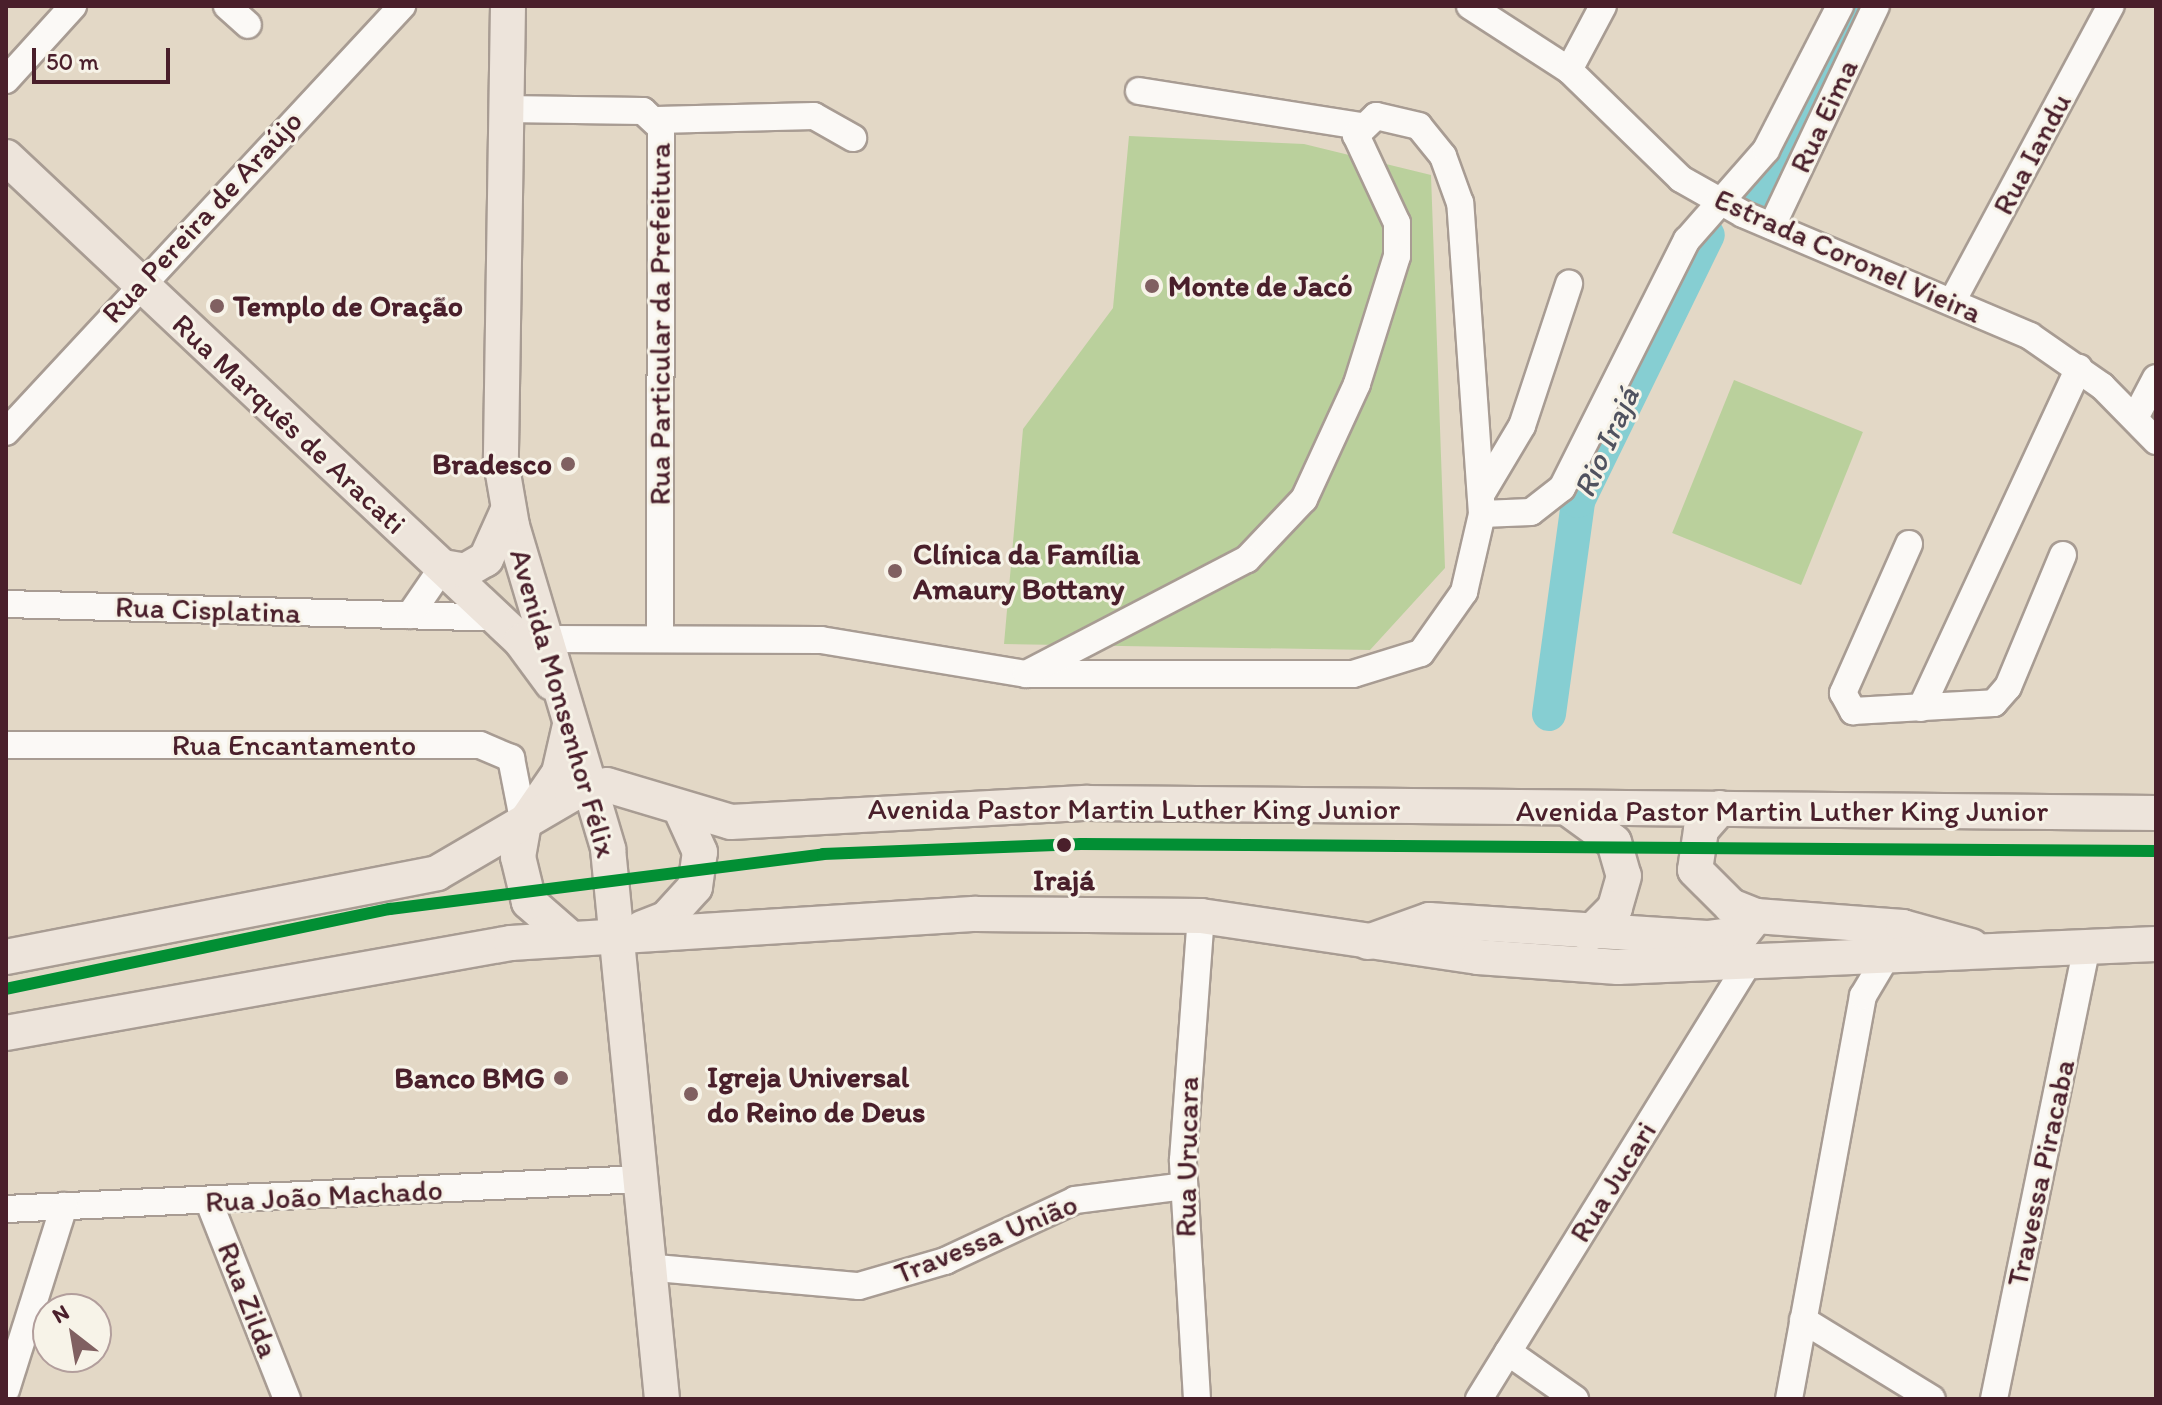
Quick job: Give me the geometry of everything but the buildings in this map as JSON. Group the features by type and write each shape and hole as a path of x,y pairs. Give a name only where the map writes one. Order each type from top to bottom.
{"main road":[{"name":"Avenida Monsenhor Félix","path":"508,6 498,419 508,510 592,786 627,932 645,1267 662,1399"},
{"name":"Rua Marquês de Aracati","path":"6,157 138,283 454,569 496,618 531,651 567,711"},
{"path":"508,510 496,546 454,569 548,639"},
{"path":"567,711 559,773 524,824 518,857 529,902 568,936"},
{"path":"6,957 437,873 592,786"},
{"name":"Avenida Pastor Martin Luther King Junior","path":"592,786 620,786 680,808 731,822 1008,804 2156,813"},
{"path":"627,932 666,919 695,887 700,852 680,808"},
{"path":"1720,808 1701,830 1695,870 1712,895 1756,916 1903,927 1995,952"},
{"path":"1570,810 1614,842 1624,876 1615,908 1589,934"},
{"path":"6,1033 283,978 568,936 1021,912 1201,916 1368,942 1618,967 1842,962 2156,944"},
{"path":"1368,942 1429,920 1589,934 1719,936 1742,934 1756,916"}],"street":[{"path":"6,80 73,6"},
{"path":"227,6 248,25"},
{"name":"Rua Pereira de Araújo","path":"6,432 138,283 402,6"},
{"name":"Estrada Coronel Vieira","path":"1470,6 1569,70 1662,163 1722,203 2030,336 2079,368 2156,441"},
{"path":"1569,70 1603,6"},
{"path":"1482,503 1531,512 1562,488 1687,240 1766,150 1840,6"},
{"name":"Rua Eima","path":"1772,226 1876,6"},
{"name":"Rua Iandu","path":"1952,302 2111,6"},
{"path":"548,639 660,636 867,644 1026,674 1338,675 1396,665 1421,653 1450,620 1475,563 1482,503 1456,185 1419,126 1388,115 1359,126 1139,91"},
{"name":"Rua Particular da Prefeitura","path":"505,109 643,111 657,120 660,636"},
{"path":"657,120 814,116 853,138"},
{"path":"1026,674 1247,559 1304,499 1357,384 1397,256 1397,223 1360,154 1359,126"},
{"path":"1482,503 1522,426 1569,284"},
{"path":"1921,708 2079,368"},
{"path":"2135,418 2156,378"},
{"path":"1909,544 1843,701 1853,711 1984,706 2002,696 2063,555"},
{"path":"410,615 454,569"},
{"name":"Rua Cisplatina","path":"6,604 496,618"},
{"name":"Rua Encantamento","path":"6,745 480,745 511,758 524,824"},
{"name":"Rua Urucara","path":"1197,1399 1184,1186 1201,916"},
{"name":"Travessa Piracaba","path":"1994,1399 2087,947"},
{"path":"1789,1399 1863,996 1885,959"},
{"path":"1842,962 1863,996"},
{"name":"Rua Jucari","path":"1479,1399 1747,965"},
{"name":"Rua João Machado","path":"6,1209 209,1202 641,1179"},
{"name":"Travessa União","path":"645,1267 859,1286 945,1261 1075,1200 1184,1186"},
{"name":"Rua Zilda","path":"209,1202 287,1399"},
{"path":"6,1390 64,1206"},
{"path":"1803,1320 1932,1399"},
{"path":"1508,1352 1575,1399"}],"green space":[{"path":"1129,136 1304,144 1431,175 1445,568 1370,650 1004,644 1023,429 1113,308"},
{"path":"1734,380 1863,432 1801,585 1672,533"}],"waterway":[{"name":"Rio Irajá","path":"1761,191 1853,6"},
{"name":"Rio Irajá","path":"1549,714 1578,501 1708,235"}],"transit line":[{"path":"6,989 390,909 823,854 1081,844 2156,851"}],"place":[{"name":"Monte de Jacó","path":"1152,286"},
{"name":"Templo de Oração","path":"217,306"},
{"name":"Bradesco","path":"568,464"},
{"name":"Clínica da Família Amaury Bottany","path":"895,571"},
{"name":"Irajá","path":"1064,845"},
{"name":"Banco BMG","path":"561,1078"},
{"name":"Igreja Universal do Reino de Deus","path":"691,1094"}]}
